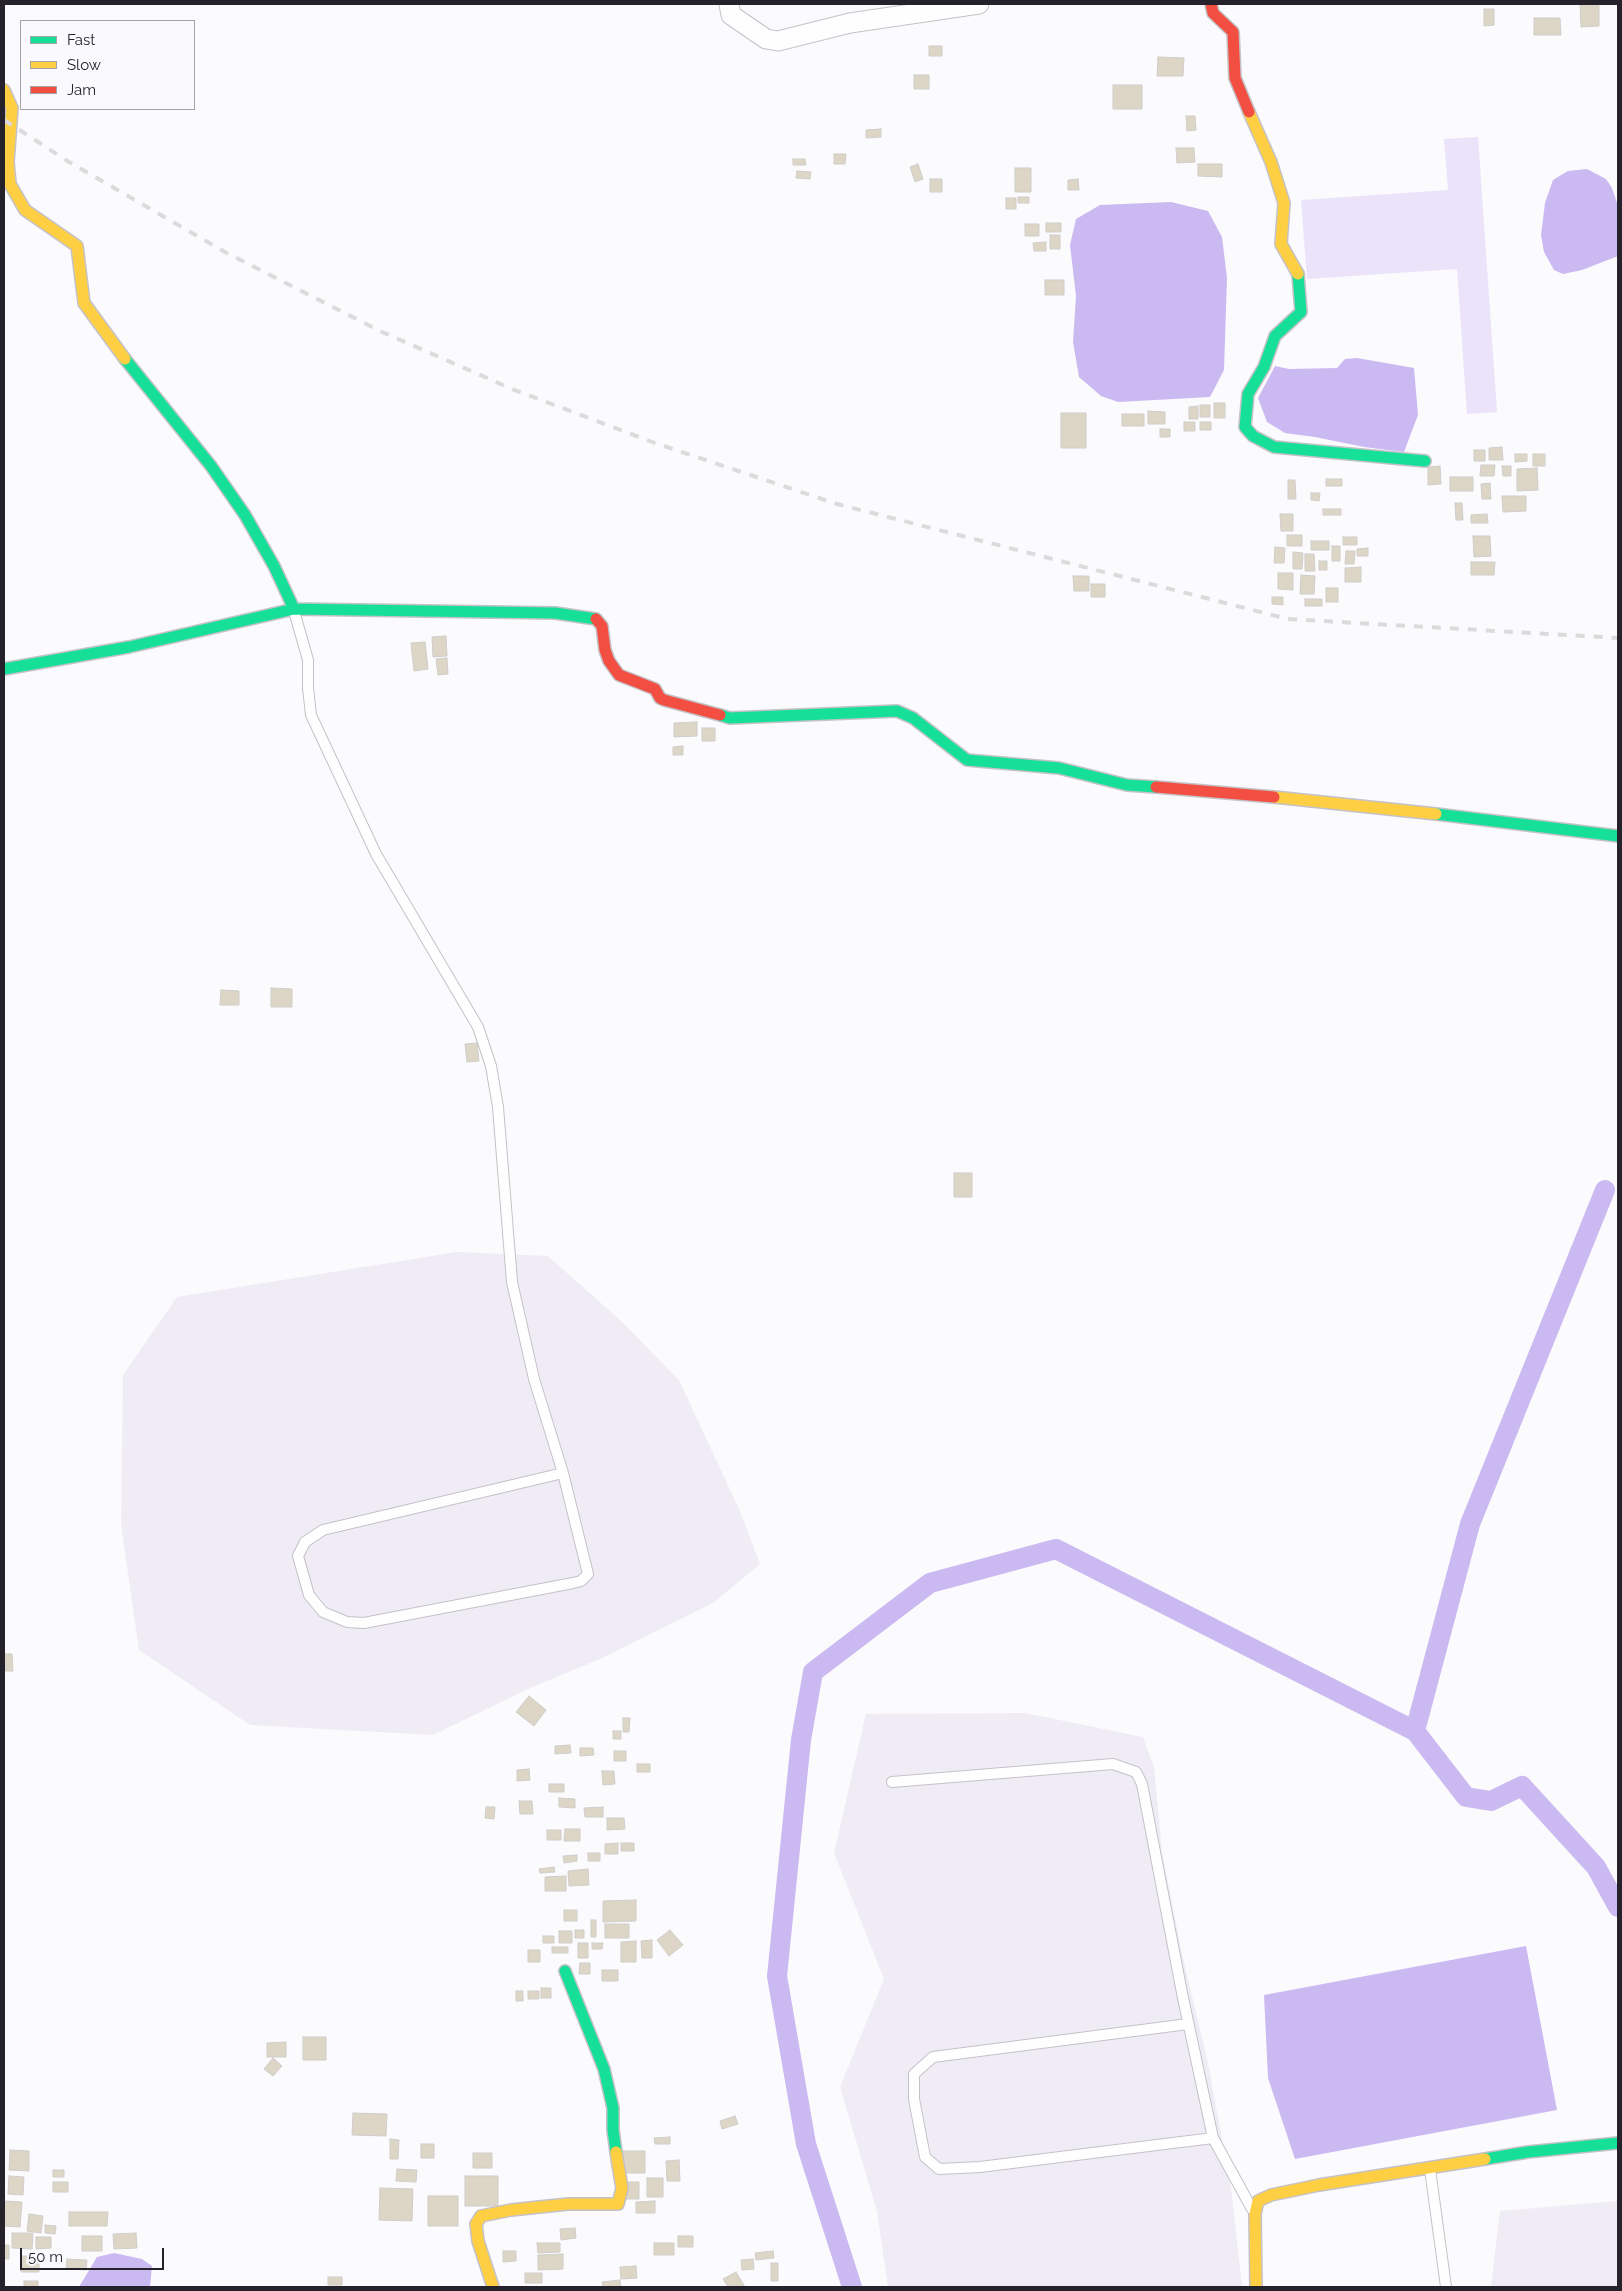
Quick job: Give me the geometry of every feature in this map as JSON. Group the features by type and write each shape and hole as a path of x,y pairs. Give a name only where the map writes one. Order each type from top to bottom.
{"street":[{"path":"729,4 731,15 766,39 778,41 850,23 979,4"},
{"path":"1211,4 1213,14 1234,32 1235,78 1271,162 1284,204 1280,244 1298,275 1301,312 1275,336 1264,367 1248,394 1245,427 1253,436 1274,448 1426,461"},
{"path":"4,90 12,108 8,162 10,184 25,210 77,246 84,303 132,370 211,466 245,515 274,566 294,609"},
{"path":"4,669 129,647 294,609 556,613 588,616 598,620 602,626 605,650 609,661 619,675 654,689 660,698 664,700 730,718 896,711 913,718 967,760 1059,768 1127,785 1345,803 1618,836"},
{"path":"493,2287 478,2241 476,2224 481,2216 511,2210 568,2204 618,2204 622,2188 613,2130 613,2108 604,2068 565,1971"},
{"path":"1256,2287 1255,2214 1258,2202 1271,2195 1528,2152 1618,2143"}],"lane":[{"path":"294,609 308,660 310,715 376,854 478,1027 490,1066 498,1107 512,1282 534,1379 563,1473 588,1574 582,1581 364,1623 347,1622 323,1612 309,1595 298,1556 305,1542 323,1530 563,1473"},
{"path":"892,1782 1113,1764 1136,1772 1142,1784 1188,2024 1213,2138 1255,2214"},
{"path":"1188,2024 933,2057 914,2074 914,2099 926,2157 940,2169 980,2167 1213,2138"},
{"path":"1430,2167 1446,2287"}],"shaded area":[{"path":"1478,137 1497,412 1467,414 1457,269 1307,279 1301,200 1448,190 1444,139"},
{"path":"1587,169 1606,179 1612,188 1618,206 1618,256 1582,270 1563,274 1554,270 1544,252 1541,235 1545,203 1553,180 1568,171"},
{"path":"1171,202 1208,211 1222,237 1227,278 1224,370 1210,397 1118,402 1101,396 1079,377 1073,342 1076,296 1070,245 1076,219 1100,205"},
{"path":"1357,358 1414,368 1418,415 1404,452 1285,433 1267,422 1258,398 1275,366 1289,369 1337,368 1345,359"},
{"path":"457,1252 548,1256 621,1321 679,1380 739,1509 760,1564 713,1603 600,1659 530,1688 433,1735 250,1725 139,1650 121,1524 123,1375 177,1297"},
{"path":"1025,1713 1143,1737 1154,1767 1162,1852 1182,1954 1208,2063 1231,2188 1242,2287 888,2287 877,2211 840,2087 884,1979 834,1853 866,1714"},
{"path":"1526,1946 1557,2110 1295,2159 1268,2078 1264,1995"},
{"path":"1618,2201 1618,2287 1491,2287 1500,2211"},
{"path":"114,2253 142,2259 152,2266 150,2287 79,2287 97,2257"}],"building":[{"path":"1580,4 1599,4 1599,26 1581,27"},
{"path":"1484,9 1494,9 1494,25 1484,26"},
{"path":"1534,18 1560,18 1561,35 1534,35"},
{"path":"929,46 942,46 942,56 929,56"},
{"path":"1158,57 1184,58 1183,76 1157,76"},
{"path":"914,75 929,75 929,89 914,89"},
{"path":"1113,85 1142,85 1142,109 1113,109"},
{"path":"1186,116 1195,116 1196,130 1187,131"},
{"path":"881,129 881,137 866,138 866,130"},
{"path":"1176,148 1194,148 1195,162 1177,163"},
{"path":"834,154 846,154 845,164 834,164"},
{"path":"793,159 805,159 806,165 793,165"},
{"path":"918,164 923,179 915,182 910,167"},
{"path":"1198,164 1222,164 1222,177 1198,176"},
{"path":"1015,168 1031,168 1031,192 1015,192"},
{"path":"797,171 811,172 810,179 796,178"},
{"path":"930,179 942,179 942,192 930,192"},
{"path":"1078,179 1079,190 1068,190 1068,180"},
{"path":"1018,197 1029,197 1029,203 1018,203"},
{"path":"1006,198 1016,198 1016,209 1006,209"},
{"path":"1046,223 1061,223 1061,232 1046,232"},
{"path":"1025,224 1039,224 1039,236 1025,236"},
{"path":"1050,235 1060,235 1060,249 1050,249"},
{"path":"1046,242 1046,251 1034,251 1033,243"},
{"path":"1045,280 1064,280 1064,295 1045,295"},
{"path":"1214,403 1225,403 1225,418 1214,418"},
{"path":"1200,405 1210,405 1210,417 1200,417"},
{"path":"1198,406 1198,419 1189,419 1189,407"},
{"path":"1148,411 1165,412 1165,424 1148,424"},
{"path":"1061,413 1086,413 1086,448 1061,448"},
{"path":"1122,414 1144,414 1144,426 1122,426"},
{"path":"1184,422 1195,422 1195,431 1184,431"},
{"path":"1200,422 1211,422 1211,430 1200,430"},
{"path":"1160,429 1170,429 1170,437 1160,437"},
{"path":"1502,447 1503,460 1489,460 1489,448"},
{"path":"1474,450 1485,450 1485,461 1474,461"},
{"path":"1515,454 1527,454 1527,461 1515,462"},
{"path":"1533,454 1545,454 1545,466 1533,466"},
{"path":"1481,465 1495,465 1494,476 1480,476"},
{"path":"1440,466 1441,484 1428,485 1428,467"},
{"path":"1502,466 1511,466 1511,476 1503,476"},
{"path":"1537,468 1538,490 1517,491 1517,469"},
{"path":"1450,477 1473,477 1473,491 1450,491"},
{"path":"1326,479 1342,479 1342,486 1326,486"},
{"path":"1288,480 1295,480 1296,499 1288,499"},
{"path":"1490,483 1491,499 1482,499 1481,484"},
{"path":"1311,493 1320,493 1319,501 1311,500"},
{"path":"1502,496 1526,496 1526,511 1503,512"},
{"path":"1455,503 1462,503 1463,520 1456,520"},
{"path":"1323,509 1341,509 1341,515 1323,515"},
{"path":"1280,514 1293,514 1293,531 1281,531"},
{"path":"1487,514 1488,523 1471,523 1471,515"},
{"path":"1287,535 1302,535 1302,546 1287,546"},
{"path":"1473,536 1490,536 1491,556 1474,557"},
{"path":"1343,537 1357,537 1357,545 1343,545"},
{"path":"1311,541 1329,541 1329,550 1311,550"},
{"path":"1332,546 1340,546 1340,561 1332,561"},
{"path":"1275,547 1285,548 1284,563 1274,563"},
{"path":"1368,548 1368,556 1357,556 1357,549"},
{"path":"1346,551 1355,551 1354,564 1345,564"},
{"path":"1293,552 1303,553 1302,569 1293,569"},
{"path":"1305,554 1314,554 1315,571 1305,571"},
{"path":"1319,561 1327,561 1327,570 1319,570"},
{"path":"1471,562 1495,562 1494,575 1471,575"},
{"path":"1361,567 1361,582 1345,582 1345,568"},
{"path":"1278,573 1293,573 1293,590 1278,589"},
{"path":"1301,575 1315,576 1314,594 1300,594"},
{"path":"1073,576 1089,576 1089,591 1074,591"},
{"path":"1091,584 1105,584 1105,597 1091,597"},
{"path":"1326,588 1338,588 1338,602 1326,602"},
{"path":"1272,597 1283,597 1283,605 1272,604"},
{"path":"1305,599 1322,599 1322,606 1305,606"},
{"path":"446,636 447,656 433,657 432,637"},
{"path":"425,642 428,669 414,671 411,643"},
{"path":"447,658 448,674 438,675 436,659"},
{"path":"697,722 697,736 674,737 674,723"},
{"path":"702,728 715,728 715,741 702,741"},
{"path":"683,746 683,755 673,755 673,747"},
{"path":"271,988 292,989 292,1007 271,1007"},
{"path":"221,990 239,991 239,1005 220,1005"},
{"path":"477,1043 479,1061 467,1062 465,1044"},
{"path":"954,1173 972,1173 972,1197 954,1197"},
{"path":"4,1654 12,1654 13,1671 4,1671"},
{"path":"529,1696 546,1710 534,1726 516,1712"},
{"path":"623,1718 630,1718 629,1732 623,1732"},
{"path":"613,1731 621,1731 621,1739 613,1739"},
{"path":"570,1745 571,1753 555,1754 555,1746"},
{"path":"580,1748 593,1748 594,1755 580,1756"},
{"path":"614,1751 626,1751 626,1761 614,1761"},
{"path":"637,1764 650,1764 650,1772 637,1772"},
{"path":"529,1769 530,1780 517,1781 517,1770"},
{"path":"602,1771 614,1771 615,1784 603,1785"},
{"path":"549,1784 564,1784 564,1792 549,1792"},
{"path":"559,1798 575,1799 575,1808 559,1807"},
{"path":"519,1801 532,1801 533,1814 520,1814"},
{"path":"486,1807 495,1807 494,1819 485,1818"},
{"path":"603,1807 603,1817 585,1817 584,1808"},
{"path":"607,1818 624,1818 625,1829 607,1830"},
{"path":"565,1829 580,1829 580,1841 564,1841"},
{"path":"547,1830 561,1830 561,1840 547,1840"},
{"path":"618,1843 618,1854 605,1854 605,1844"},
{"path":"621,1843 634,1843 634,1851 621,1851"},
{"path":"588,1853 600,1853 600,1861 588,1861"},
{"path":"577,1855 577,1861 564,1863 563,1856"},
{"path":"554,1867 555,1872 540,1873 539,1869"},
{"path":"588,1869 589,1885 569,1886 568,1871"},
{"path":"566,1876 566,1891 545,1891 545,1877"},
{"path":"636,1900 636,1921 603,1922 603,1901"},
{"path":"564,1910 577,1910 577,1921 564,1921"},
{"path":"591,1920 596,1920 596,1937 591,1937"},
{"path":"605,1924 629,1924 629,1938 605,1938"},
{"path":"575,1930 584,1930 584,1938 575,1938"},
{"path":"670,1930 683,1945 669,1956 657,1940"},
{"path":"559,1931 572,1931 572,1943 559,1943"},
{"path":"543,1936 554,1936 554,1943 543,1943"},
{"path":"652,1940 652,1958 642,1958 641,1941"},
{"path":"636,1941 636,1962 621,1962 621,1942"},
{"path":"578,1943 588,1943 588,1958 578,1958"},
{"path":"592,1943 603,1943 602,1949 592,1949"},
{"path":"552,1947 568,1947 568,1953 552,1953"},
{"path":"528,1950 540,1950 540,1962 528,1962"},
{"path":"580,1963 590,1963 590,1974 579,1974"},
{"path":"602,1970 618,1970 618,1981 602,1981"},
{"path":"541,1988 551,1988 551,1998 541,1998"},
{"path":"516,1991 523,1991 523,2001 516,2001"},
{"path":"528,1991 539,1991 539,1999 528,1999"},
{"path":"303,2037 326,2037 326,2060 303,2060"},
{"path":"286,2042 286,2057 267,2057 267,2043"},
{"path":"273,2058 282,2066 273,2076 264,2069"},
{"path":"353,2113 387,2114 386,2136 352,2135"},
{"path":"735,2116 738,2124 722,2129 720,2121"},
{"path":"670,2137 670,2144 655,2144 654,2138"},
{"path":"390,2139 399,2140 398,2159 390,2159"},
{"path":"421,2144 434,2144 434,2158 421,2158"},
{"path":"10,2150 29,2151 29,2171 9,2170"},
{"path":"622,2151 645,2151 645,2173 622,2173"},
{"path":"473,2153 492,2153 492,2168 473,2168"},
{"path":"679,2160 680,2181 667,2181 666,2161"},
{"path":"397,2169 417,2170 416,2182 396,2181"},
{"path":"53,2170 64,2170 64,2177 53,2177"},
{"path":"9,2176 24,2177 23,2195 8,2194"},
{"path":"465,2176 498,2176 498,2206 465,2206"},
{"path":"647,2178 663,2178 663,2197 647,2197"},
{"path":"53,2182 68,2182 68,2192 53,2192"},
{"path":"624,2182 639,2182 639,2199 624,2199"},
{"path":"380,2188 413,2189 412,2221 379,2220"},
{"path":"428,2196 458,2196 458,2226 428,2226"},
{"path":"4,2201 22,2202 20,2227 4,2226"},
{"path":"655,2201 655,2213 636,2213 636,2202"},
{"path":"69,2212 108,2212 107,2226 69,2226"},
{"path":"29,2214 43,2216 41,2233 27,2231"},
{"path":"45,2225 56,2226 55,2234 45,2233"},
{"path":"575,2228 576,2238 561,2240 560,2229"},
{"path":"12,2233 33,2233 32,2249 12,2248"},
{"path":"136,2233 137,2248 114,2249 113,2234"},
{"path":"82,2236 102,2236 102,2251 82,2251"},
{"path":"678,2236 693,2236 693,2247 678,2247"},
{"path":"36,2237 51,2237 51,2248 36,2249"},
{"path":"537,2243 560,2243 560,2252 538,2253"},
{"path":"654,2243 674,2243 674,2255 654,2255"},
{"path":"4,2245 9,2245 9,2259 4,2259"},
{"path":"503,2251 516,2251 516,2261 503,2262"},
{"path":"773,2251 774,2258 756,2260 755,2253"},
{"path":"563,2254 563,2269 538,2270 538,2255"},
{"path":"21,2256 39,2256 39,2272 21,2272"},
{"path":"67,2259 87,2260 86,2270 66,2269"},
{"path":"753,2259 754,2269 742,2270 741,2260"},
{"path":"771,2263 778,2263 778,2281 771,2281"},
{"path":"636,2266 637,2278 621,2279 620,2267"},
{"path":"736,2272 745,2287 728,2287 723,2279"},
{"path":"525,2273 542,2273 542,2283 525,2283"},
{"path":"328,2277 342,2277 342,2285 328,2285"},
{"path":"620,2280 621,2287 603,2287 602,2282"},
{"path":"24,2281 38,2281 38,2287 24,2287"}],"waterway":[{"path":"1415,1731 1470,1524 1605,1190"},
{"path":"852,2287 806,2144 777,1976 801,1740 813,1672 930,1583 1056,1549 1415,1731 1466,1797 1491,1801 1522,1786 1596,1867 1618,1907"}],"railway":[{"path":"4,120 69,162 225,252 380,331 512,389 655,443 837,504 1288,619 1618,638"}],"traffic: fast":[{"path":"1298,274 1301,312 1275,336 1264,367 1248,394 1245,427 1253,436 1274,447 1425,461"},
{"path":"125,359 211,466 245,515 274,566 294,609"},
{"path":"4,669 129,647 294,609 555,613 596,619"},
{"path":"720,715 730,718 897,711 913,718 967,760 1059,768 1127,785 1156,787"},
{"path":"1436,814 1618,836"},
{"path":"565,1971 604,2069 613,2108 616,2152"},
{"path":"1485,2159 1528,2152 1618,2143"}],"traffic: slow":[{"path":"4,90 12,108 8,162 10,184 25,210 77,246 84,303 125,359"},
{"path":"1249,112 1271,162 1284,203 1281,244 1298,274"},
{"path":"1274,797 1436,814"},
{"path":"493,2287 478,2241 476,2224 481,2216 511,2210 568,2204 618,2204 622,2188 616,2152"},
{"path":"1256,2287 1255,2214 1258,2201 1271,2195 1319,2185 1485,2159"}],"traffic: jam":[{"path":"1211,4 1213,13 1233,32 1235,78 1249,112"},
{"path":"596,619 602,626 605,650 609,661 619,675 655,689 660,698 664,700 720,715"},
{"path":"1156,787 1274,797"}]}
